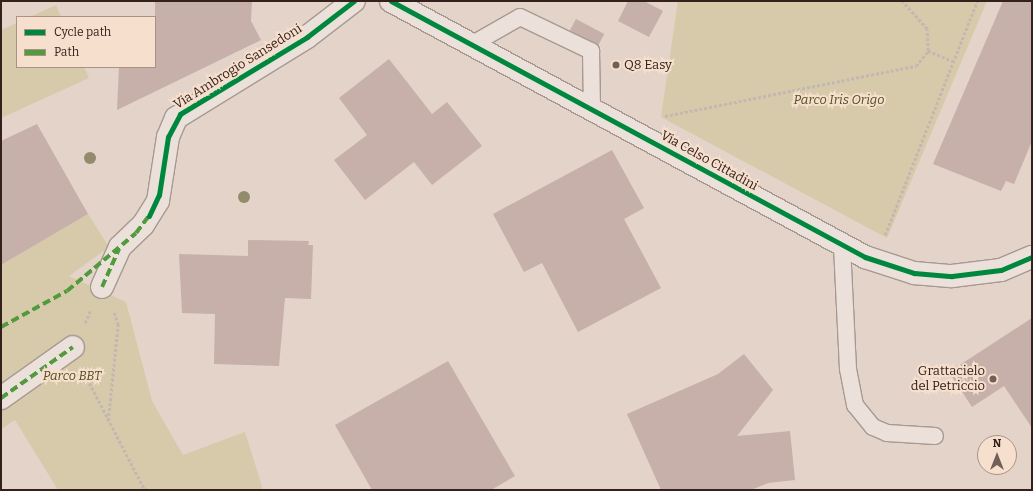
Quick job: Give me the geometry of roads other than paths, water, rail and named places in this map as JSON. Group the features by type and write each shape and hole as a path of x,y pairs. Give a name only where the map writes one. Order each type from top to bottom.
{"street":[{"name":"Via Ambrogio Sansedoni","path":"102,287 120,247 149,216 159,194 168,137 180,114 308,37 354,1"},
{"name":"Via Celso Cittadini","path":"391,1 842,246 899,270 931,276 977,275 1001,270 1032,257"},
{"path":"1,398 73,347"}],"lane":[{"path":"471,45 520,17 591,51 592,109"},
{"path":"842,246 848,369 855,405 873,427 887,433 935,436"}],"place":[{"name":"Q8 Easy","path":"616,65"},
{"name":"Grattacielo del Petriccio","path":"993,379"}],"park label":[{"name":"Parco Iris Origo","path":"839,100"},
{"name":"Parco BBT","path":"72,376"}]}
